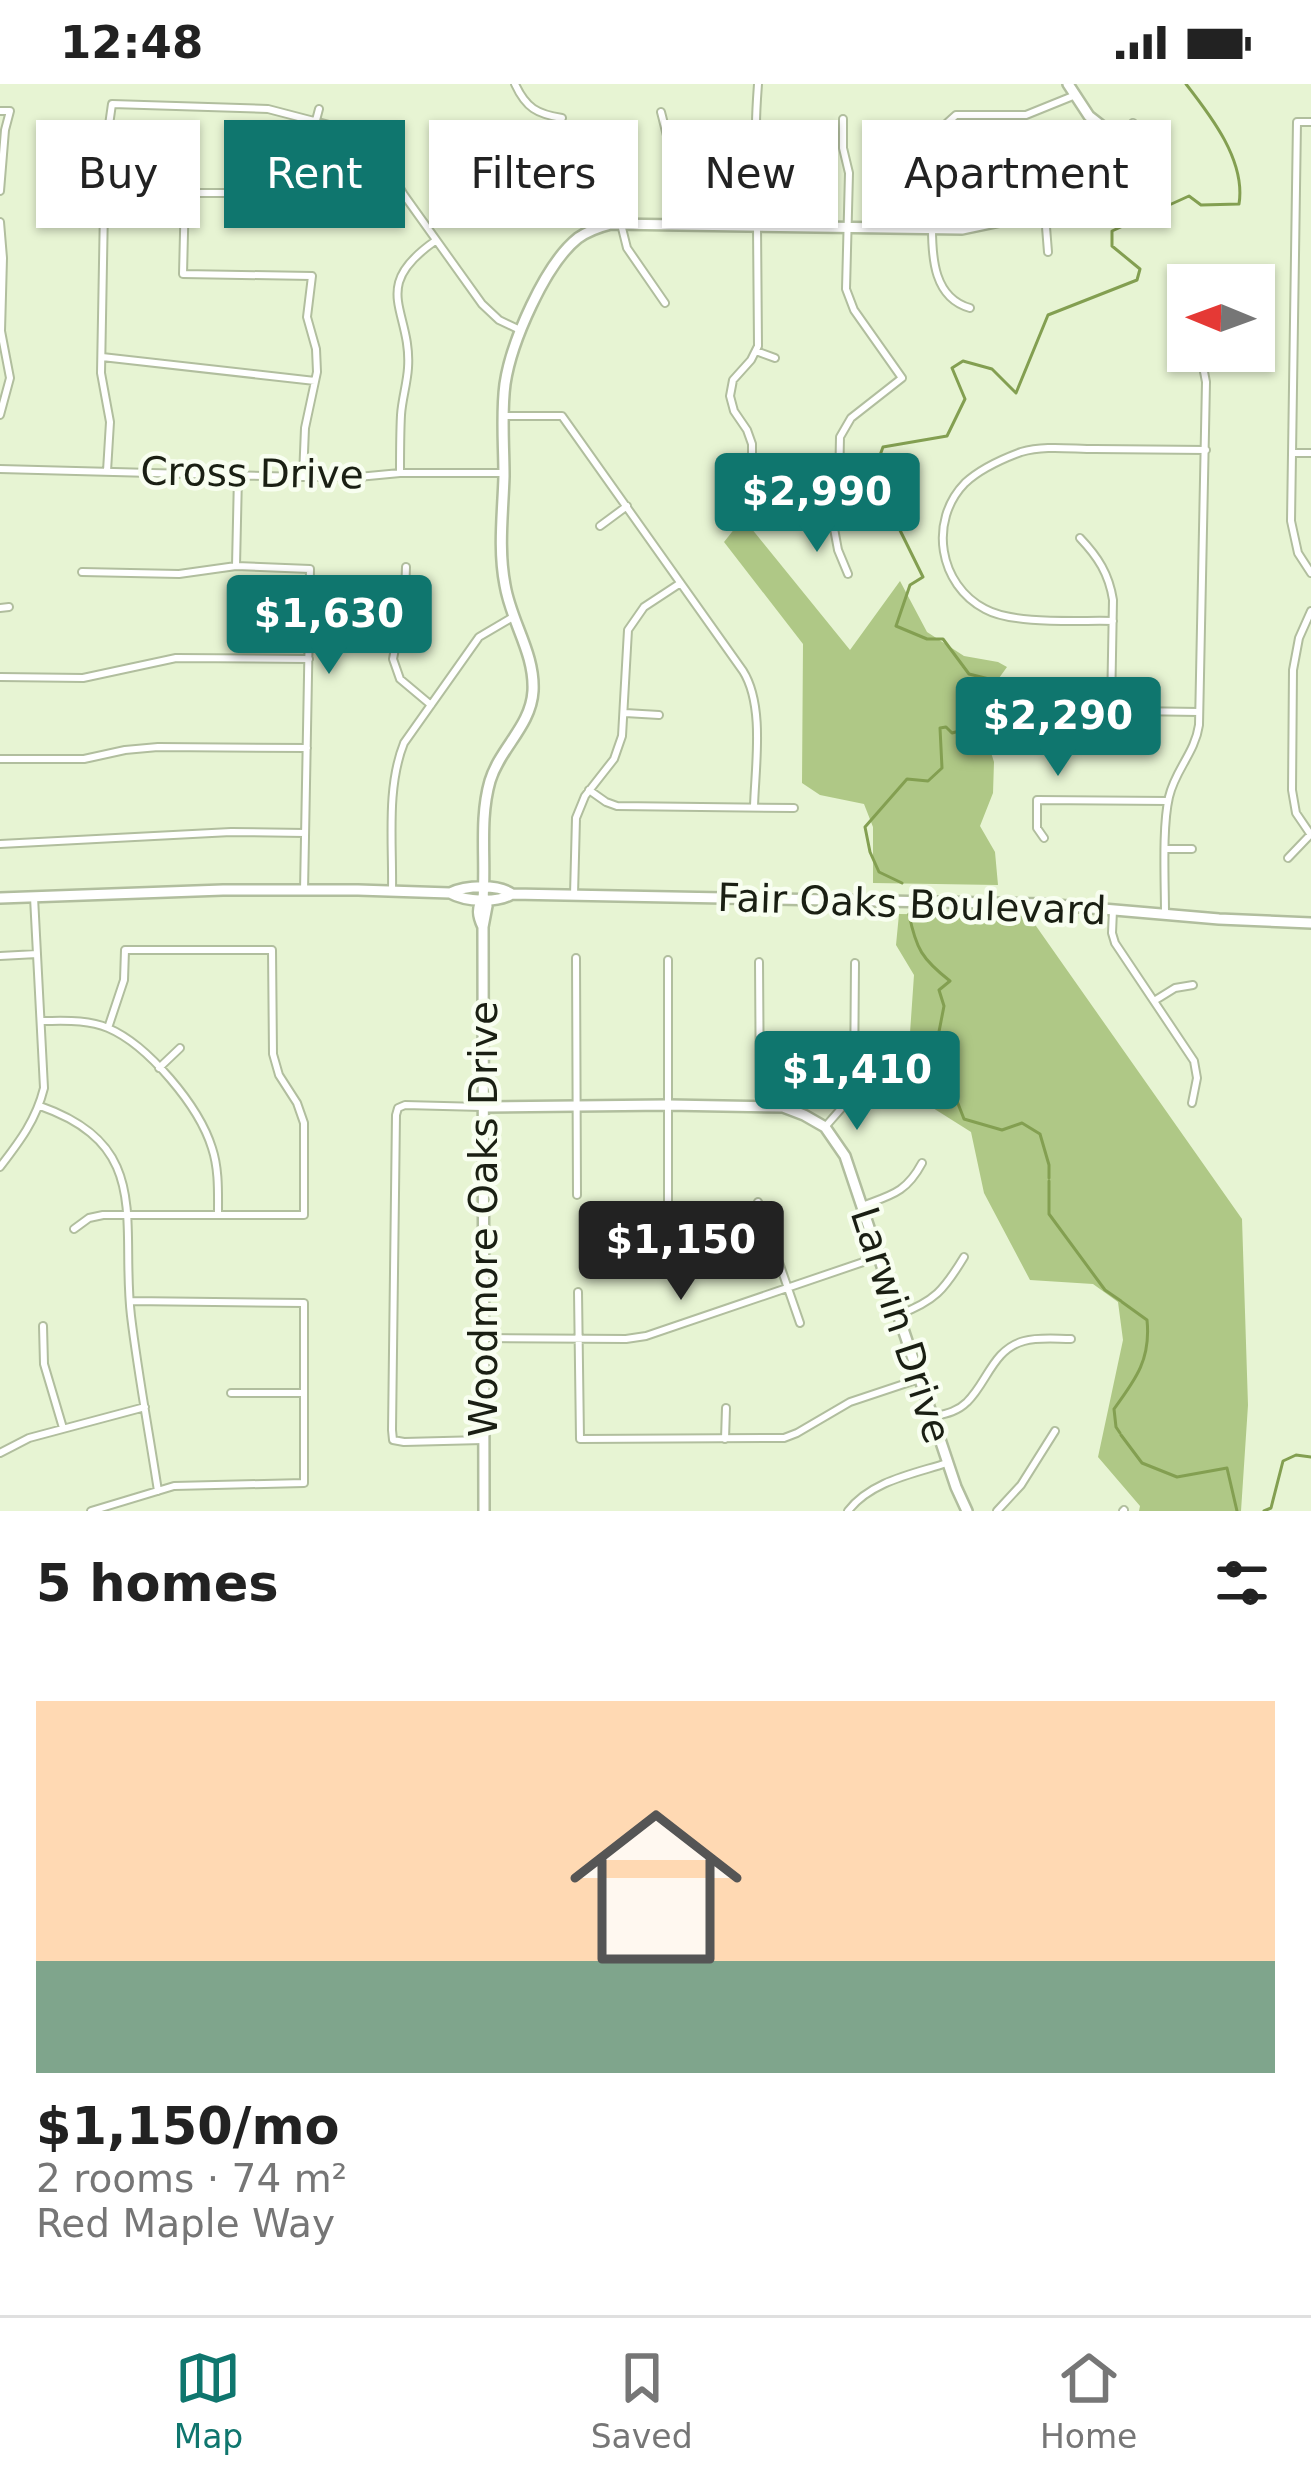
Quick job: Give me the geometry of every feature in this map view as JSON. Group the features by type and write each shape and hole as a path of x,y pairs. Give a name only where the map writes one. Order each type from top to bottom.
{"street":[{"path":"515,84 530,108 562,118"},
{"path":"756,120 758,84"},
{"path":"1068,84 1094,120"},
{"path":"950,120 956,115 1026,116 1073,96"},
{"path":"107,471 110,422 102,357 105,152 112,104 255,107 306,120"},
{"path":"315,120 319,109"},
{"path":"0,111 10,112 0,191"},
{"path":"661,112 663,120"},
{"path":"843,118 849,173 845,282 849,301 902,378 850,418 840,437 833,523 848,574"},
{"path":"1311,122 1297,122 1291,530 1311,572"},
{"path":"224,193 185,193 183,274 312,276 307,317 317,362 304,434 303,477"},
{"path":"405,195 482,304 499,320 520,330"},
{"path":"0,222 1,331 10,378 0,415"},
{"name":"Woodmore Oaks Drive","path":"838,227 862,227"},
{"name":"Woodmore Oaks Drive","path":"484,1511 484,820 490,781 524,723 532,704 533,682 502,562 503,416 508,368 520,330 554,265 572,243 602,228"},
{"path":"622,228 627,248 665,303"},
{"path":"757,228 759,340 751,360 736,375 730,395 752,444 752,499 757,519 833,523"},
{"path":"932,228 936,275 956,302 970,308"},
{"name":"Woodmore Oaks Drive","path":"932,228 968,228"},
{"path":"1046,228 1048,252"},
{"path":"400,472 409,356 398,290 409,262 436,240"},
{"path":"756,351 775,358"},
{"path":"102,357 315,381"},
{"path":"1165,914 1168,802 1194,748 1199,712 1204,372"},
{"path":"503,416 562,416 752,686 754,807"},
{"path":"1113,621 1012,618 975,603 955,582 944,556 943,527 952,501 979,472 1032,450 1206,450"},
{"path":"1292,453 1311,453"},
{"name":"Cross Drive","path":"0,469 303,477 504,473"},
{"path":"236,566 238,476"},
{"path":"600,526 627,506"},
{"path":"1080,538 1106,572 1113,601 1112,710"},
{"path":"82,572 179,574 236,566 310,569 304,891"},
{"path":"406,567 393,659 400,680 430,705"},
{"path":"574,895 576,818 619,748 630,625 644,607 680,584"},
{"path":"1288,858 1311,835 1296,813 1292,790 1293,670 1311,611"},
{"path":"392,891 395,771 404,743 479,638 513,617"},
{"path":"0,677 83,678 176,658 309,658"},
{"path":"1052,707 1199,712"},
{"path":"625,712 659,715"},
{"path":"0,759 84,759 141,747 307,748"},
{"path":"589,790 617,806 794,808"},
{"path":"1044,838 1037,828 1037,800 1168,802"},
{"path":"0,844 231,832 305,833"},
{"path":"1166,849 1192,849"},
{"name":"Fair Oaks Boulevard","path":"0,898 146,891 450,893 464,888 483,894 504,888 512,894 1046,904 1219,920 1311,922"},
{"path":"0,1166 40,1106 45,1072 34,897"},
{"path":"1113,910 1115,943 1194,1061 1197,1078 1192,1102"},
{"path":"74,1229 99,1215 304,1215 304,1123 279,1075 274,1054 272,950 125,950 124,980 107,1028"},
{"path":"0,956 37,954"},
{"path":"576,958 577,1195"},
{"path":"668,960 668,1221"},
{"path":"759,962 760,1106"},
{"path":"483,1440 394,1440 398,1108 783,1107 825,1127 846,1103 854,1085 855,963"},
{"path":"1154,1001 1175,988 1193,985"},
{"path":"41,1021 107,1028 130,1041 159,1068 205,1128 216,1164 218,1214"},
{"path":"159,1068 180,1048"},
{"path":"40,1106 78,1123 104,1146 120,1175 128,1214 130,1301 158,1490"},
{"name":"Larwin Drive","path":"825,1127 845,1156 967,1511"},
{"path":"862,1206 902,1190 922,1163"},
{"path":"758,1202 800,1323"},
{"path":"898,1315 934,1299 964,1257"},
{"path":"483,1338 646,1336 878,1258"},
{"path":"578,1292 580,1439 792,1436 850,1402 919,1379"},
{"path":"91,1511 188,1485 304,1484 304,1304 130,1301"},
{"path":"43,1326 44,1364 63,1428"},
{"path":"932,1418 969,1401 996,1359 1014,1345 1071,1339"},
{"path":"231,1393 304,1393"},
{"path":"0,1453 29,1438 145,1407"},
{"path":"725,1408 725,1438"},
{"path":"997,1511 1021,1485 1055,1431"},
{"path":"848,1511 878,1486 947,1462"}],"green space":[{"path":"743,518 850,650 900,581 927,632 964,656 1007,667 986,696 983,727 994,762 993,793 980,826 995,852 998,885 873,883 873,827 864,804 820,795 802,783 803,644 724,542"},
{"path":"899,914 1029,916 1242,1219 1248,1405 1241,1511 1139,1511 1140,1506 1098,1457 1123,1340 1118,1302 1093,1284 1030,1280 984,1193 971,1132 906,1091 914,975 896,945"}],"waterway":[{"path":"902,883 879,872 865,827 907,779 928,781 942,768 940,728 952,733 967,729 1003,690 997,681 969,674 943,639 927,639 896,626 910,585 923,577 891,512 875,497 871,480 883,447 947,436 965,399 952,368 963,361 992,369 1016,393 1048,315 1137,280 1140,269 1112,246 1112,231 1189,196 1201,205 1239,204 1232,156 1186,84"},
{"path":"909,914 922,952 950,981 939,990 944,1006 936,1047 955,1096"},
{"path":"957,1101 964,1119 1002,1130 1022,1123 1040,1134 1049,1178"},
{"path":"1049,1181 1049,1214 1105,1290 1121,1301"},
{"path":"1120,1433 1114,1409 1140,1368 1148,1334 1147,1320 1122,1302"},
{"path":"1121,1435 1142,1463 1177,1477 1227,1468 1237,1511"},
{"path":"1264,1511 1271,1508 1283,1461 1296,1455 1311,1457"}]}
